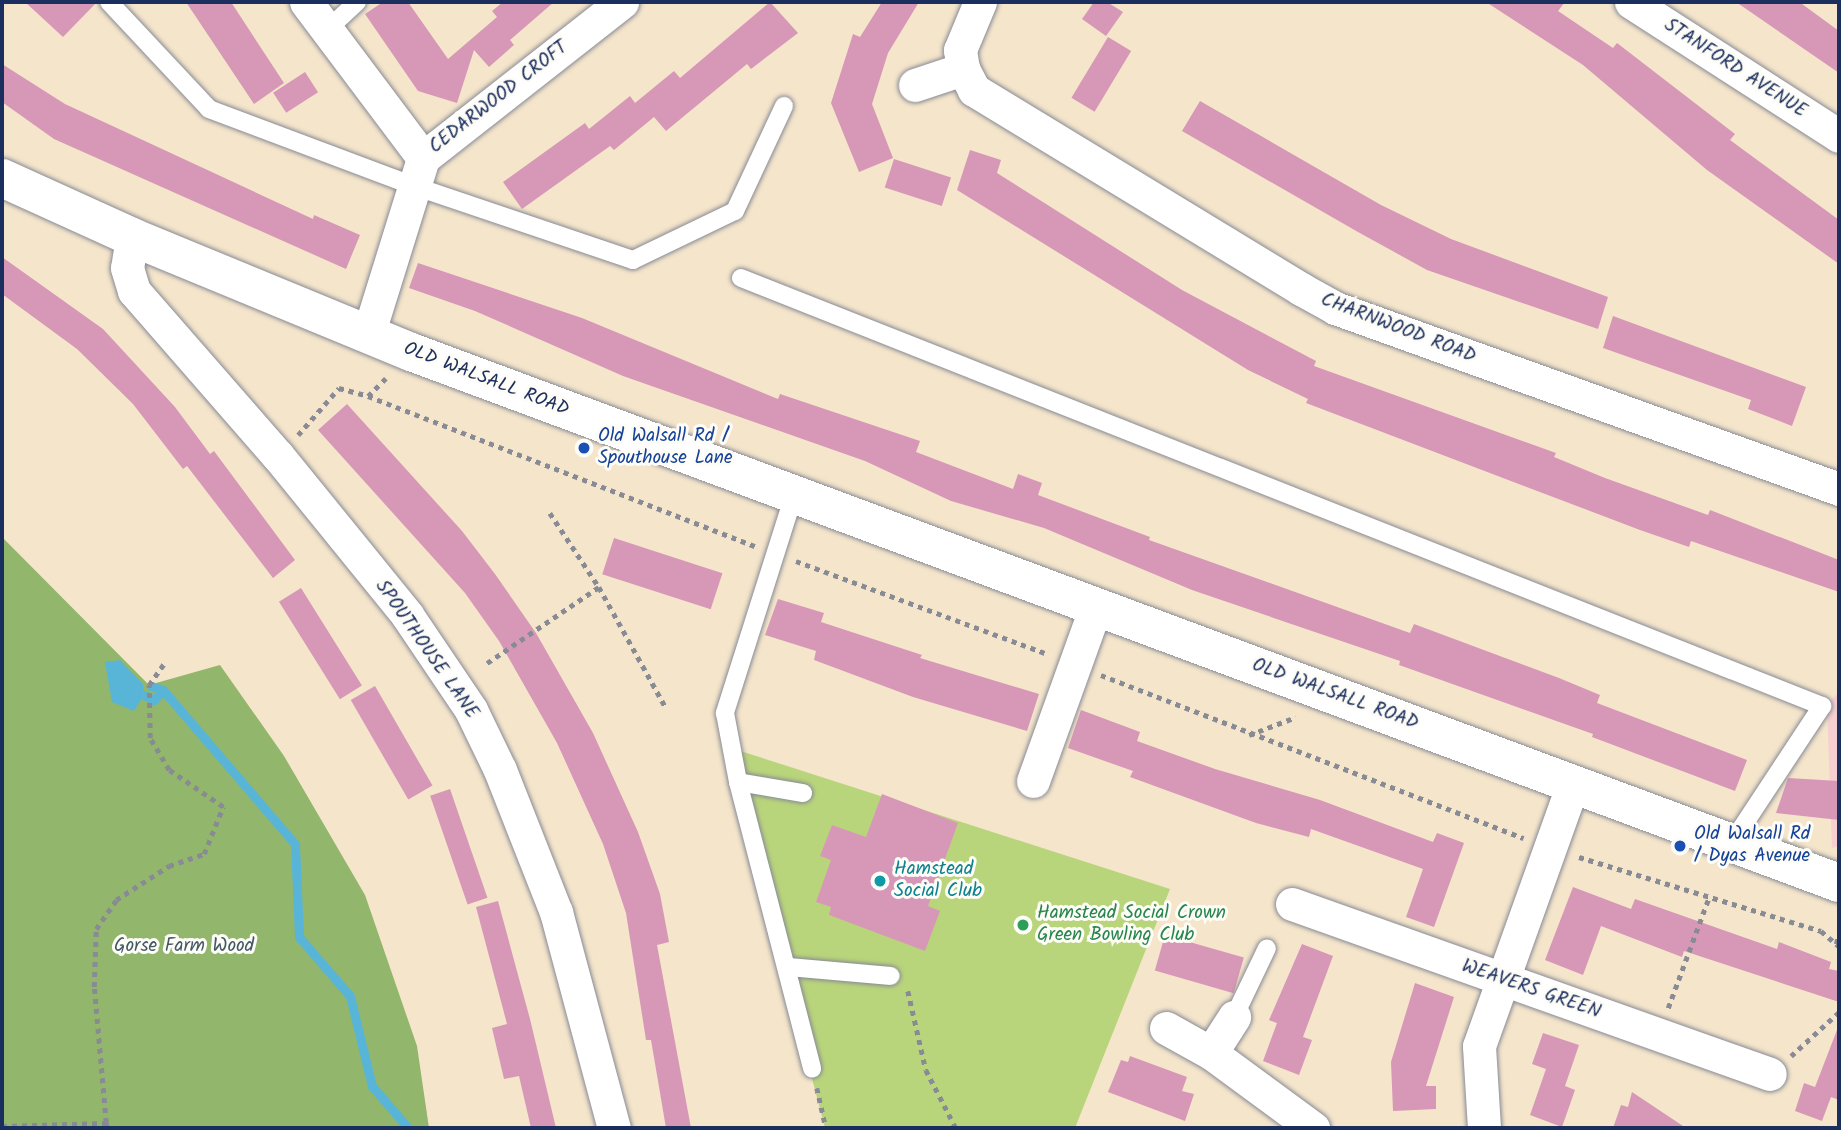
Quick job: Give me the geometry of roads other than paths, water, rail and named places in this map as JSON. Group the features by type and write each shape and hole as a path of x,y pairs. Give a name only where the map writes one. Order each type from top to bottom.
{"main road":[{"name":"OLD WALSALL ROAD","path":"2,178 132,237 411,352 1095,609 1733,841 1839,883"}],"street":[{"path":"306,2 327,30 418,172 368,335"},
{"name":"CEDARWOOD CROFT","path":"418,172 622,2"},
{"path":"915,85 963,69 960,50 980,2"},
{"name":"STANFORD AVENUE","path":"1631,2 1839,136"},
{"name":"CHARNWOOD ROAD","path":"963,69 974,90 1335,308 1837,480"},
{"name":"SPOUTHOUSE LANE","path":"132,237 127,268 134,291 278,456 407,615 471,710 500,769 556,912 614,1128"},
{"path":"1033,781 1095,609"},
{"path":"1484,1128 1479,1046 1573,783"},
{"name":"WEAVERS GREEN","path":"1292,904 1770,1073"},
{"path":"1211,1053 1234,1017"},
{"path":"1166,1028 1211,1053 1313,1128"}],"lane":[{"path":"109,2 209,109 418,172 633,260 735,211 784,106"},
{"path":"327,30 357,2"},
{"path":"741,278 1822,706 1733,841"},
{"path":"794,495 725,713 738,782 789,967 812,1069"},
{"path":"738,782 803,793"},
{"path":"1234,1017 1266,948"},
{"path":"789,967 891,976"}],"water":[{"path":"120,660 143,684 144,695 134,711 112,702 105,662"}],"waterway":[{"path":"151,686 163,690 295,844 299,937 350,996 372,1086 408,1128"},
{"path":"144,695 154,700 163,690"}],"place":[{"name":"Old Walsall Rd / Spouthouse Lane","path":"584,448"},
{"name":"Old Walsall Rd / Dyas Avenue","path":"1680,846"},
{"name":"Hamstead Social Club","path":"880,881"},
{"name":"Hamstead Social Crown Green Bowling Club","path":"1023,925"}],"park label":[{"name":"Gorse Farm Wood","path":"184,947"}]}
